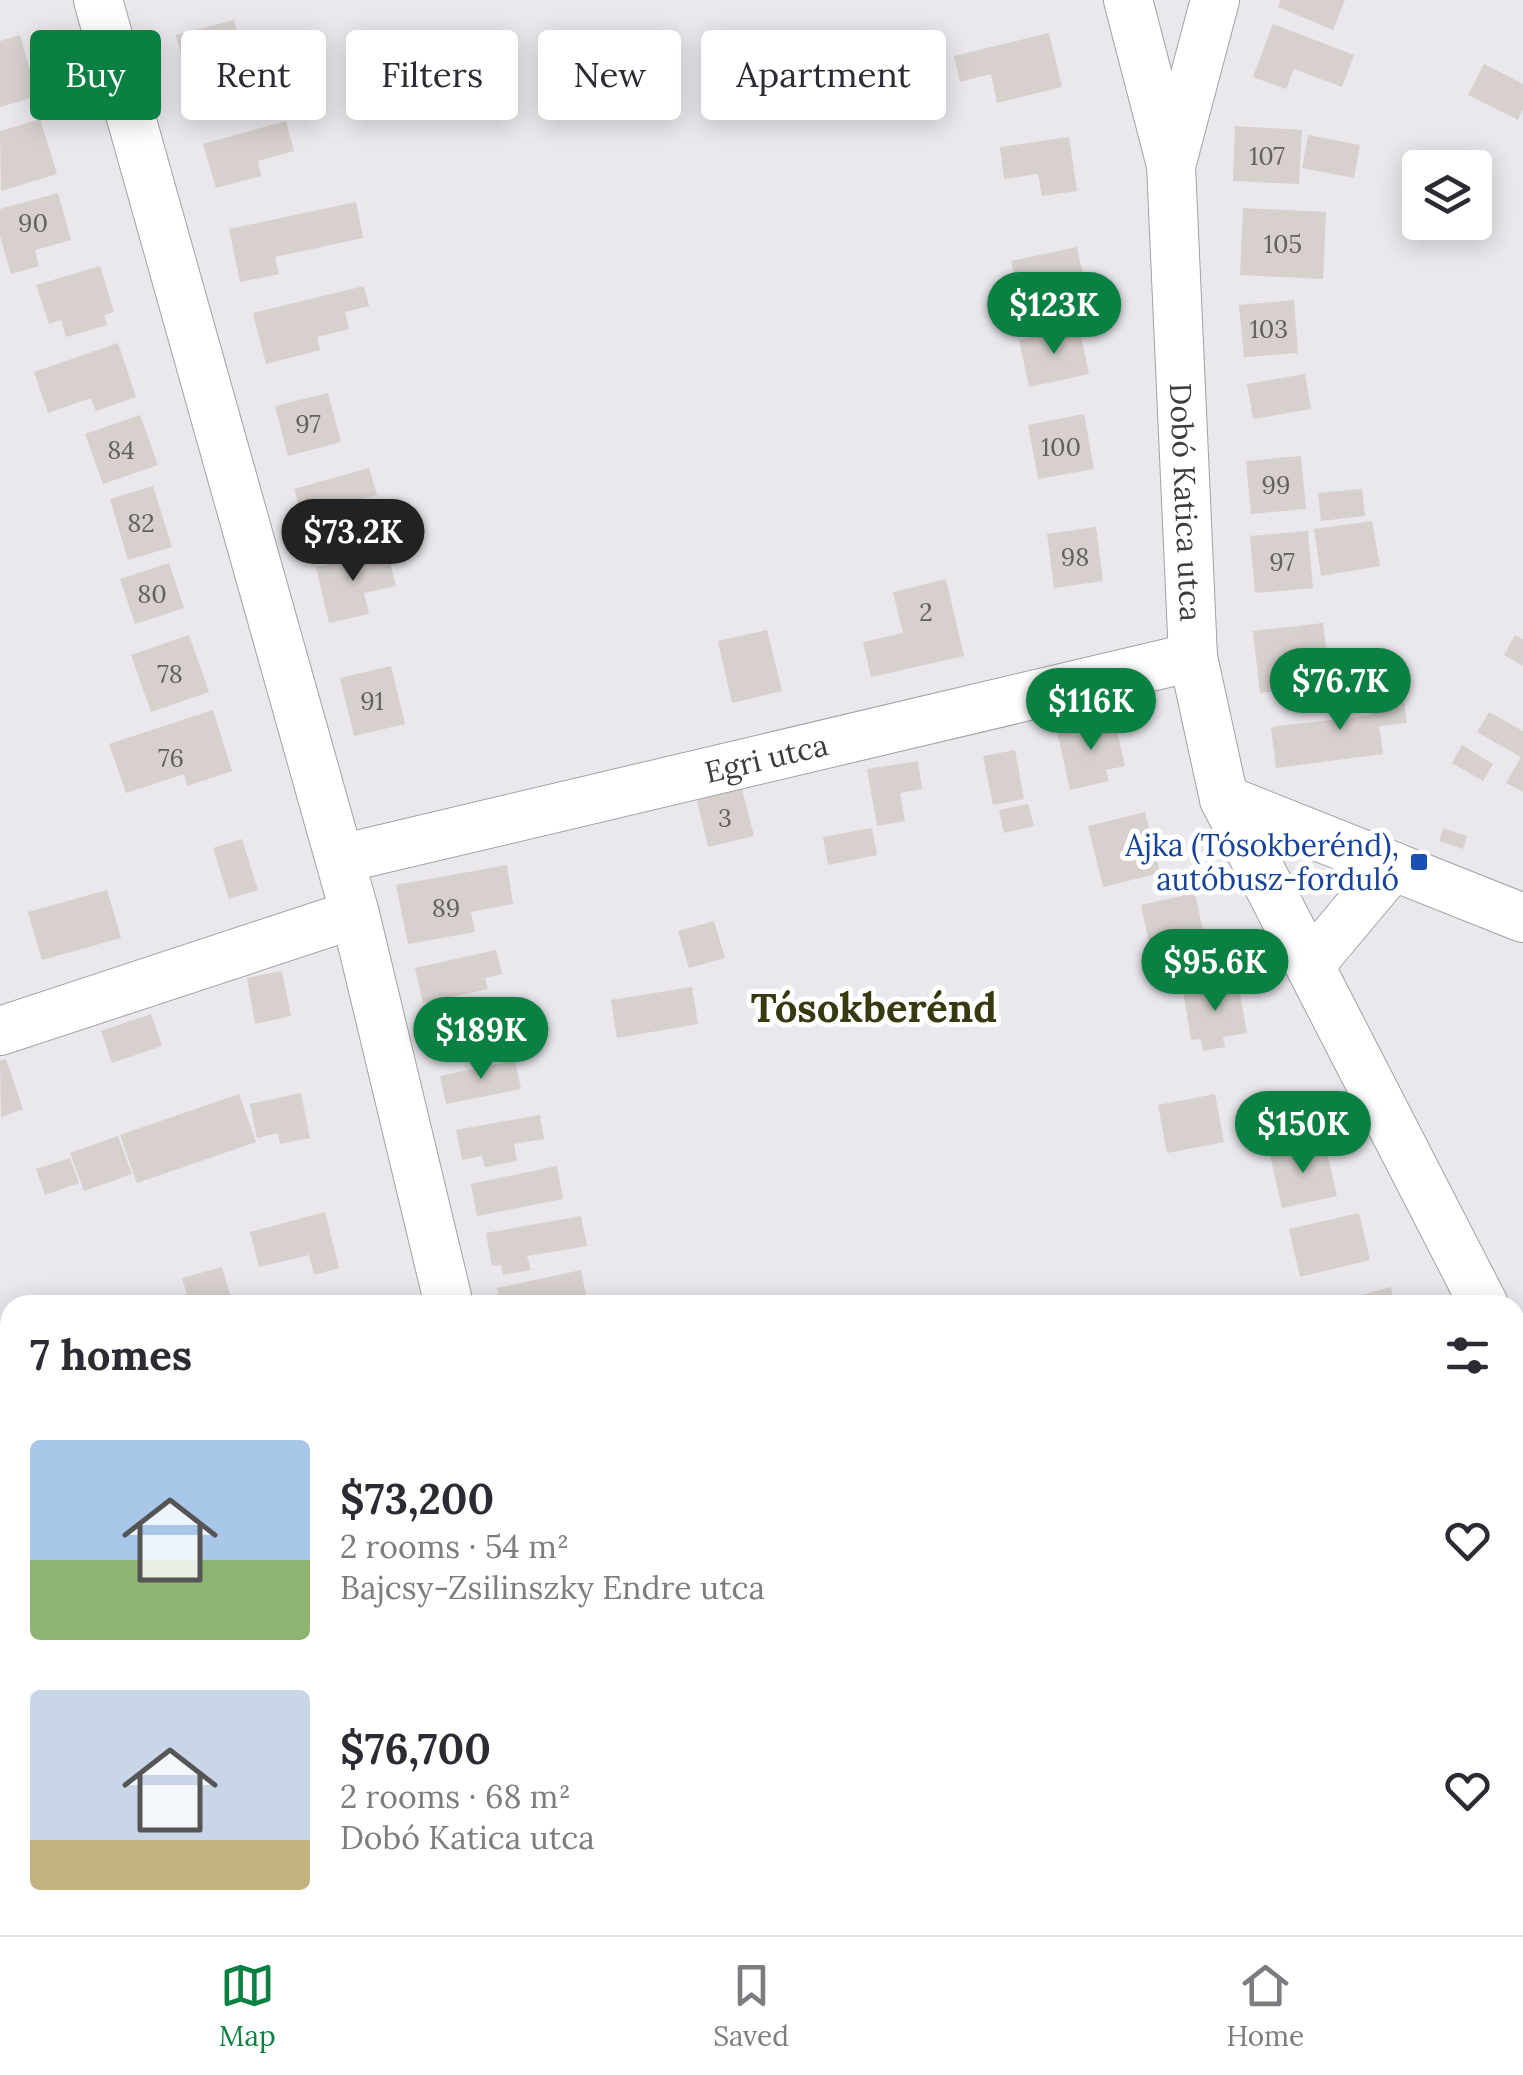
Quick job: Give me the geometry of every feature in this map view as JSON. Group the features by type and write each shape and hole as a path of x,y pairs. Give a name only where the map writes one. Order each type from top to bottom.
{"street":[{"path":"98,0 355,914 446,1295"},
{"name":"Dobó Katica utca","path":"1128,0 1171,165 1193,657 1224,800 1479,1295"},
{"path":"1171,165 1215,0"},
{"name":"Egri utca","path":"340,859 1193,657"},
{"path":"1224,800 1523,918"},
{"path":"1310,965 1392,866"},
{"path":"0,1030 355,914"}],"building":[{"path":"1281,0 1345,0 1333,30 1278,7"},
{"path":"234,20 237,30 195,30"},
{"path":"1273,24 1354,55 1342,87 1294,69 1286,89 1253,77"},
{"path":"1049,33 1062,87 997,103 991,74 960,82 954,56"},
{"path":"20,35 30,71 30,98 0,107 0,41"},
{"path":"1484,64 1523,84 1523,109 1518,120 1468,95"},
{"path":"40,120 57,174 1,191 0,131"},
{"path":"286,121 294,151 258,161 261,176 216,188 203,144"},
{"path":"1235,126 1302,130 1299,184 1233,181"},
{"path":"1308,135 1360,145 1354,178 1302,168"},
{"path":"1069,137 1077,191 1042,196 1038,174 1004,179 1000,147"},
{"path":"58,193 71,240 35,250 39,266 11,274 0,236 0,209"},
{"path":"356,202 363,238 275,257 279,274 240,282 229,229"},
{"path":"1243,208 1326,212 1323,279 1240,275"},
{"path":"1077,247 1088,299 1049,307 1044,286 1018,291 1011,261"},
{"path":"100,266 114,312 104,315 107,325 66,337 61,320 49,324 36,285"},
{"path":"364,286 369,306 345,312 349,329 317,337 320,350 266,364 253,313"},
{"path":"1294,300 1298,353 1244,357 1239,305"},
{"path":"1079,327 1089,374 1029,387 1019,340"},
{"path":"118,343 136,397 96,411 91,398 48,413 34,372"},
{"path":"1305,374 1311,409 1253,419 1247,384"},
{"path":"328,393 341,442 288,456 275,406"},
{"path":"1084,414 1094,469 1038,479 1028,425"},
{"path":"140,415 158,465 103,484 85,434"},
{"path":"1301,456 1306,509 1251,514 1246,461"},
{"path":"369,468 377,495 362,499 365,509 333,518 336,528 308,536 294,489"},
{"path":"153,486 172,547 128,560 110,499"},
{"path":"1362,489 1365,516 1321,521 1318,493"},
{"path":"1372,521 1380,566 1321,576 1314,529"},
{"path":"1096,527 1103,581 1054,588 1047,534"},
{"path":"1308,531 1313,588 1255,593 1250,536"},
{"path":"387,551 396,586 364,593 369,614 329,623 316,567"},
{"path":"169,563 184,608 135,624 120,579"},
{"path":"946,579 964,656 871,677 863,642 903,633 893,592"},
{"path":"1323,623 1329,673 1304,676 1305,688 1260,693 1253,631"},
{"path":"767,630 782,691 732,703 718,641"},
{"path":"189,635 209,692 151,712 131,655"},
{"path":"1515,635 1523,639 1523,666 1504,655"},
{"path":"391,666 405,724 354,736 340,678"},
{"path":"1402,684 1407,723 1379,726 1383,754 1276,768 1271,727 1372,715 1368,688"},
{"path":"213,710 232,771 187,786 184,774 126,793 109,744"},
{"path":"1489,712 1523,731 1523,792 1506,783 1521,757 1477,732"},
{"path":"1114,718 1125,766 1106,770 1109,781 1070,790 1057,731"},
{"path":"1462,745 1493,764 1483,781 1452,763"},
{"path":"1015,750 1024,799 993,805 983,756"},
{"path":"918,761 922,789 900,793 905,821 877,826 867,769"},
{"path":"742,789 754,836 708,847 697,800"},
{"path":"1028,804 1034,826 1004,833 999,810"},
{"path":"1145,812 1160,873 1103,887 1088,826"},
{"path":"872,828 877,855 828,865 823,837"},
{"path":"1443,828 1467,836 1463,849 1439,841"},
{"path":"242,839 258,890 229,899 213,848"},
{"path":"507,865 513,904 471,912 475,932 408,944 396,885"},
{"path":"107,890 121,938 42,960 28,912"},
{"path":"1195,893 1207,950 1153,962 1141,905"},
{"path":"714,921 725,958 689,968 678,931"},
{"path":"496,950 502,974 485,978 488,989 423,1003 415,968"},
{"path":"282,971 291,1016 255,1024 247,978"},
{"path":"1238,982 1247,1033 1223,1037 1225,1047 1203,1051 1201,1039 1191,1040 1183,991"},
{"path":"692,987 698,1024 617,1038 611,1000"},
{"path":"502,1003 510,1044 436,1059 428,1018"},
{"path":"151,1014 162,1046 112,1063 101,1031"},
{"path":"6,1059 23,1109 1,1117 0,1061"},
{"path":"515,1060 521,1089 446,1104 440,1076"},
{"path":"301,1093 310,1138 280,1144 278,1133 257,1138 250,1104"},
{"path":"239,1094 256,1142 137,1183 120,1135"},
{"path":"1215,1094 1224,1142 1167,1153 1158,1105"},
{"path":"540,1115 544,1139 514,1144 517,1161 485,1167 482,1156 462,1160 456,1130"},
{"path":"118,1136 132,1174 84,1191 70,1153"},
{"path":"1325,1143 1337,1196 1282,1208 1270,1155"},
{"path":"70,1158 79,1183 45,1195 36,1169"},
{"path":"557,1166 563,1199 477,1216 471,1184"},
{"path":"325,1212 339,1268 314,1275 309,1255 259,1267 250,1232"},
{"path":"1359,1213 1370,1260 1300,1277 1289,1229"},
{"path":"581,1216 587,1246 527,1256 531,1270 503,1275 501,1265 492,1266 486,1233"},
{"path":"222,1267 230,1295 187,1295 182,1278"},
{"path":"581,1270 586,1295 498,1295 497,1288"},
{"path":"1391,1287 1393,1295 1361,1295"}],"place":[{"name":"Ajka (Tósokberénd), autóbusz-forduló","path":"1419,862"}],"district":[{"name":"Tósokberénd","path":"874,1007"}]}
